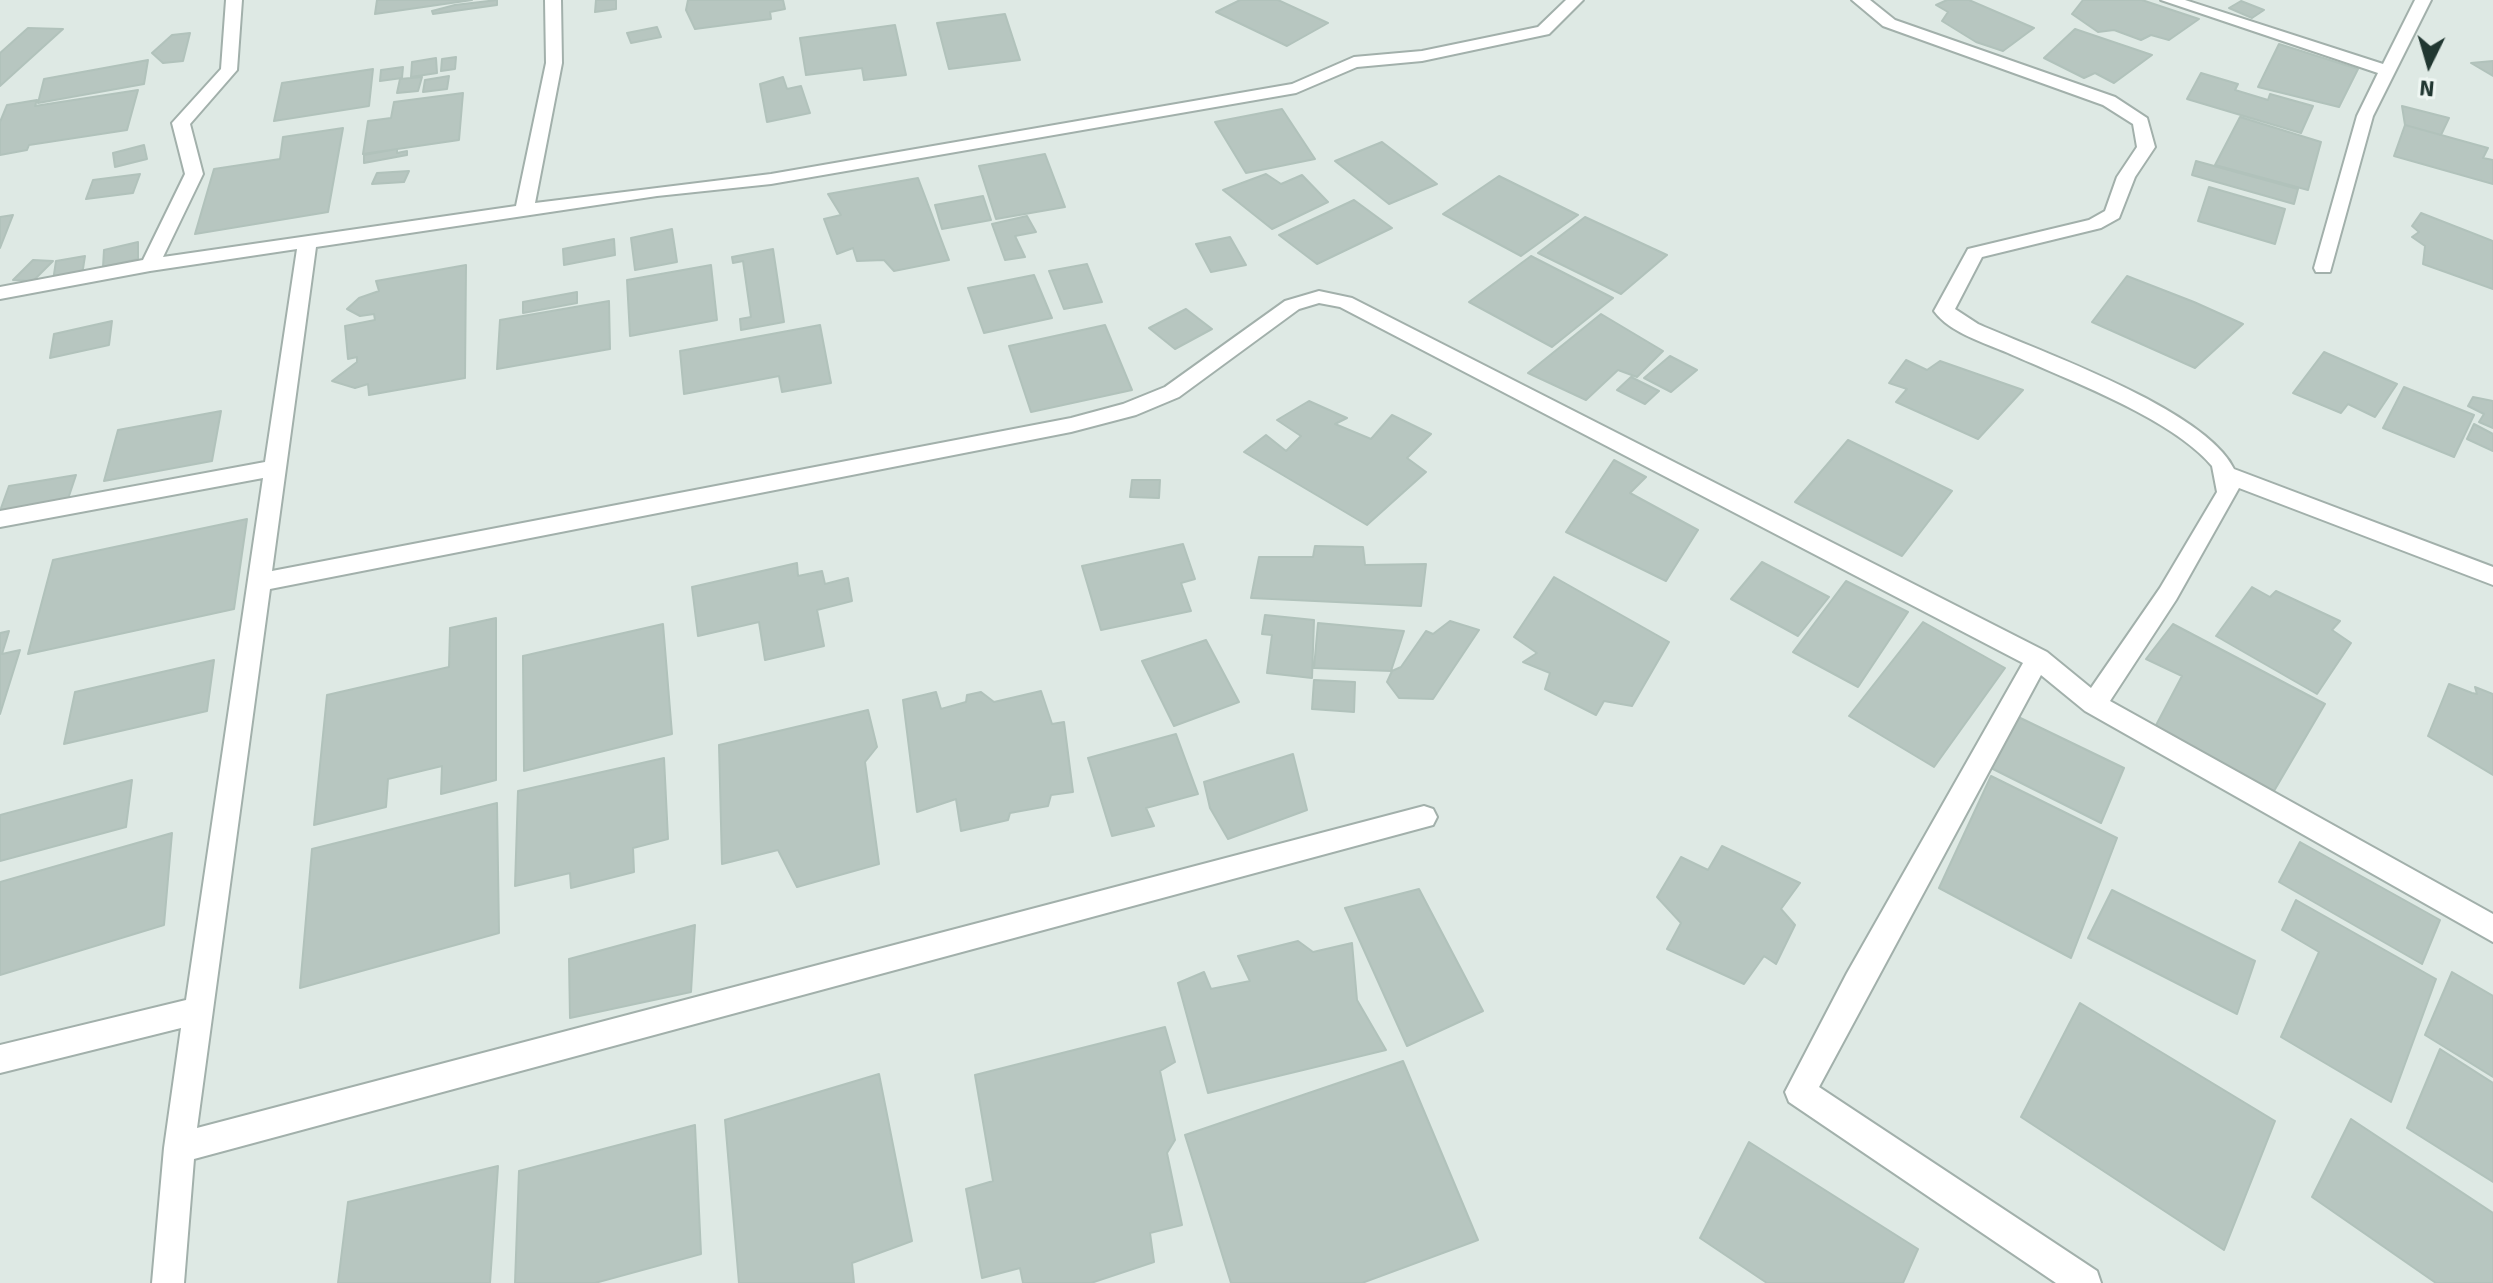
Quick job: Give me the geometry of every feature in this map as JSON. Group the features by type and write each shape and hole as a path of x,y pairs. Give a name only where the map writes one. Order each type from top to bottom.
{"street":[{"path":"150,265 194,174 181,123 229,70 234,0"},
{"path":"524,211 554,63 553,0"},
{"path":"0,293 150,265 771,179 1296,88 1354,62 1422,56 1543,31 1575,0"},
{"path":"1860,0 1889,23 2109,101 2141,122 2146,147 2126,177 2113,214 2095,224 2038,235 1975,253 1944,311 1971,329 2155,414 2214,455 2227,475 2228,492 2168,594 2094,704"},
{"path":"2169,0 2386,70"},
{"path":"2323,268 2365,116 2423,0"},
{"path":"168,1283 179,1148 262,582 307,243"},
{"path":"262,582 1071,425 1129,410 1172,392 1292,305 1319,297 1345,302 2038,659 2094,704 2493,929"},
{"path":"0,519 278,467"},
{"path":"2227,475 2493,576"},
{"path":"2038,659 1857,982 1800,1092 2085,1283"},
{"path":"179,1148 1424,817"},
{"path":"0,1059 200,1010"}],"building":[{"path":"377,0 472,0 375,14"},
{"path":"497,0 497,5 433,14 432,11 455,5"},
{"path":"596,0 616,0 616,9 595,12"},
{"path":"688,0 783,0 785,9 770,12 771,19 695,29 686,10"},
{"path":"1240,0 1278,0 1328,23 1287,46 1216,12"},
{"path":"1947,0 1969,0 2034,28 2003,51 1976,42 1942,21 1948,12 1936,5"},
{"path":"2083,0 2142,0 2199,19 2169,40 2151,35 2141,40 2114,30 2098,32 2072,14"},
{"path":"2241,1 2264,10 2252,18 2229,8"},
{"path":"1005,14 1020,60 949,69 937,23"},
{"path":"895,25 906,75 864,80 862,68 806,75 800,38"},
{"path":"657,27 661,37 631,43 627,33"},
{"path":"28,28 63,29 0,86 0,53"},
{"path":"2075,29 2152,55 2114,83 2095,73 2084,78 2044,58"},
{"path":"190,33 183,61 163,63 152,53 172,35"},
{"path":"2279,44 2358,69 2339,107 2258,87"},
{"path":"456,57 455,69 441,71 442,59"},
{"path":"436,58 437,73 411,77 412,62"},
{"path":"148,60 144,84 38,103 44,79"},
{"path":"2493,61 2493,76 2471,63"},
{"path":"403,67 402,78 380,81 381,70"},
{"path":"373,69 369,106 274,121 282,83"},
{"path":"2201,73 2238,84 2235,90 2268,100 2270,94 2313,106 2301,133 2187,99"},
{"path":"449,76 447,89 423,92 425,80"},
{"path":"422,77 418,91 397,93 400,79"},
{"path":"783,77 787,89 801,86 810,113 767,122 760,84"},
{"path":"138,90 127,130 29,145 27,150 0,155 0,122 7,105 37,100 35,106"},
{"path":"463,93 459,140 363,154 368,121 391,118 394,102"},
{"path":"2402,106 2449,118 2441,135 2405,125"},
{"path":"1282,109 1315,159 1246,173 1215,122"},
{"path":"2240,117 2321,142 2308,190 2215,165"},
{"path":"2405,125 2488,148 2483,158 2493,160 2493,184 2394,156"},
{"path":"343,128 328,212 195,234 214,169 280,159 283,137"},
{"path":"1382,142 1437,184 1389,204 1335,161"},
{"path":"144,145 147,159 115,167 113,153"},
{"path":"397,149 397,153 407,151 407,155 364,163 364,155"},
{"path":"1045,154 1065,207 996,219 979,166"},
{"path":"2196,161 2298,189 2294,204 2192,175"},
{"path":"409,171 404,182 372,184 377,173"},
{"path":"140,174 133,193 86,199 93,180"},
{"path":"1266,174 1281,184 1302,175 1328,202 1272,229 1223,190"},
{"path":"1499,176 1578,215 1521,256 1443,214"},
{"path":"918,178 949,260 894,271 884,260 857,261 853,248 837,254 824,219 841,215 828,194"},
{"path":"2209,187 2285,209 2275,244 2198,221"},
{"path":"983,196 991,220 942,229 935,205"},
{"path":"1354,200 1392,228 1317,264 1279,235"},
{"path":"2421,213 2493,241 2493,289 2423,264 2425,246 2412,237 2419,232 2412,226"},
{"path":"13,215 0,248 0,217"},
{"path":"1027,216 1036,232 1015,236 1025,257 1005,260 992,224"},
{"path":"1585,217 1667,255 1621,294 1538,253"},
{"path":"672,229 677,262 635,270 631,238"},
{"path":"1230,237 1246,265 1211,272 1196,244"},
{"path":"614,239 615,255 564,265 563,249"},
{"path":"138,242 138,259 103,267 104,250"},
{"path":"773,249 784,322 741,330 740,319 751,317 743,261 733,263 732,257"},
{"path":"85,256 82,275 53,281 56,261"},
{"path":"1531,256 1613,298 1552,347 1469,302"},
{"path":"33,260 53,261 33,281 13,280"},
{"path":"1087,264 1102,302 1064,309 1049,271"},
{"path":"466,265 465,378 369,395 368,384 355,388 332,381 357,362 357,357 348,359 345,326 375,320 374,314 360,316 347,309 359,298 379,291 376,281"},
{"path":"711,265 717,320 630,336 627,280"},
{"path":"1034,275 1052,318 984,333 968,288"},
{"path":"2127,276 2243,324 2195,368 2092,322"},
{"path":"577,292 577,303 523,313 523,302"},
{"path":"609,301 610,349 497,369 500,320"},
{"path":"1186,309 1212,329 1175,349 1149,328"},
{"path":"1601,314 1663,351 1637,377 1618,370 1586,400 1528,373"},
{"path":"112,321 109,345 50,358 54,334"},
{"path":"820,325 831,383 782,392 779,376 684,394 680,351"},
{"path":"1105,325 1132,390 1031,412 1009,346"},
{"path":"2324,352 2397,384 2375,417 2348,404 2341,413 2293,393"},
{"path":"1670,356 1697,370 1671,392 1644,378"},
{"path":"1906,360 1927,370 1940,361 2023,390 1978,439 1896,402 1907,389 1889,383"},
{"path":"1631,377 1659,391 1645,404 1617,390"},
{"path":"2404,387 2474,415 2454,457 2383,428"},
{"path":"2473,397 2493,401 2493,428 2479,422 2484,414 2468,406"},
{"path":"1309,401 1347,418 1335,424 1371,439 1392,415 1431,434 1407,458 1426,472 1367,525 1244,452 1266,435 1286,451 1301,436 1277,420"},
{"path":"221,411 212,461 104,481 118,430"},
{"path":"2474,424 2493,434 2493,451 2467,439"},
{"path":"1848,440 1952,491 1902,556 1795,502"},
{"path":"1614,460 1646,477 1630,493 1698,530 1666,581 1566,532"},
{"path":"76,475 68,499 0,511 9,486"},
{"path":"1132,480 1160,480 1159,498 1130,497"},
{"path":"247,519 234,609 28,654 53,560"},
{"path":"1183,544 1195,579 1181,583 1191,611 1101,630 1082,566"},
{"path":"1315,546 1363,547 1365,565 1426,564 1421,606 1251,598 1259,557 1313,557"},
{"path":"1762,562 1829,597 1798,636 1731,599"},
{"path":"797,563 798,576 822,571 825,584 848,578 852,601 817,610 824,646 765,660 759,622 698,636 692,587"},
{"path":"1554,577 1669,642 1632,706 1604,701 1596,715 1545,689 1550,673 1523,662 1537,653 1514,637"},
{"path":"1846,581 1908,612 1858,687 1793,652"},
{"path":"2252,587 2270,597 2276,591 2340,621 2332,630 2351,643 2317,694 2216,636"},
{"path":"1265,615 1314,620 1312,678 1267,673 1272,635 1262,634"},
{"path":"496,618 496,780 441,794 442,766 388,779 386,807 314,825 327,695 449,667 450,628"},
{"path":"1450,621 1479,630 1433,699 1399,698 1387,682 1392,671 1401,667 1426,631 1433,634"},
{"path":"1923,622 2005,668 1934,767 1849,716"},
{"path":"1318,623 1404,631 1391,671 1314,668"},
{"path":"663,624 672,734 524,771 523,656"},
{"path":"2173,624 2325,704 2274,791 2154,729 2182,676 2146,659"},
{"path":"9,631 2,654 20,650 0,714 0,633"},
{"path":"1206,640 1239,702 1174,726 1142,661"},
{"path":"214,660 207,711 64,744 75,692"},
{"path":"1314,680 1355,682 1354,712 1312,709"},
{"path":"2449,684 2472,693 2477,694 2475,687 2493,694 2493,775 2428,736"},
{"path":"1041,691 1052,724 1064,722 1073,792 1051,795 1048,806 1010,813 1008,820 961,831 956,799 917,812 903,700 936,692 941,709 966,702 967,695 981,692 994,702"},
{"path":"868,710 877,747 865,762 879,864 797,887 778,850 722,864 719,745"},
{"path":"2010,713 2124,768 2101,823 1985,765"},
{"path":"1176,734 1198,794 1146,808 1154,826 1112,836 1088,758"},
{"path":"1293,754 1307,810 1228,839 1210,808 1204,782"},
{"path":"664,758 668,839 633,848 634,872 571,888 570,873 515,886 518,791"},
{"path":"1991,776 2117,838 2071,958 1939,888"},
{"path":"132,780 126,827 0,861 0,815"},
{"path":"497,803 499,933 300,988 312,849"},
{"path":"172,833 164,925 0,975 0,882"},
{"path":"2300,842 2440,920 2422,964 2279,882"},
{"path":"1722,846 1800,883 1781,909 1795,925 1776,964 1764,956 1744,984 1667,949 1681,923 1657,897 1681,857 1708,870"},
{"path":"1419,889 1483,1011 1407,1046 1345,908"},
{"path":"2112,890 2255,961 2237,1014 2088,938"},
{"path":"2296,900 2436,979 2391,1102 2281,1037 2319,952 2282,930"},
{"path":"695,925 691,992 570,1018 569,959"},
{"path":"1298,941 1313,952 1352,943 1357,1000 1386,1050 1208,1093 1178,983 1204,972 1211,989 1250,981 1238,956"},
{"path":"2452,972 2493,996 2493,1077 2425,1035"},
{"path":"2080,1003 2275,1121 2224,1250 2021,1117"},
{"path":"1165,1027 1175,1062 1160,1071 1175,1140 1167,1153 1182,1225 1150,1233 1154,1262 1091,1283 1023,1283 1020,1268 982,1278 966,1189 993,1181 975,1075"},
{"path":"2440,1049 2493,1083 2493,1182 2407,1128"},
{"path":"1403,1061 1478,1240 1362,1283 1231,1283 1185,1135"},
{"path":"879,1074 912,1241 852,1263 854,1283 739,1283 725,1120"},
{"path":"2351,1119 2493,1213 2493,1283 2436,1283 2312,1197"},
{"path":"695,1125 701,1254 595,1283 515,1283 519,1171"},
{"path":"1749,1142 1918,1249 1903,1283 1767,1283 1700,1238"},
{"path":"498,1166 490,1283 338,1283 348,1202"}]}
